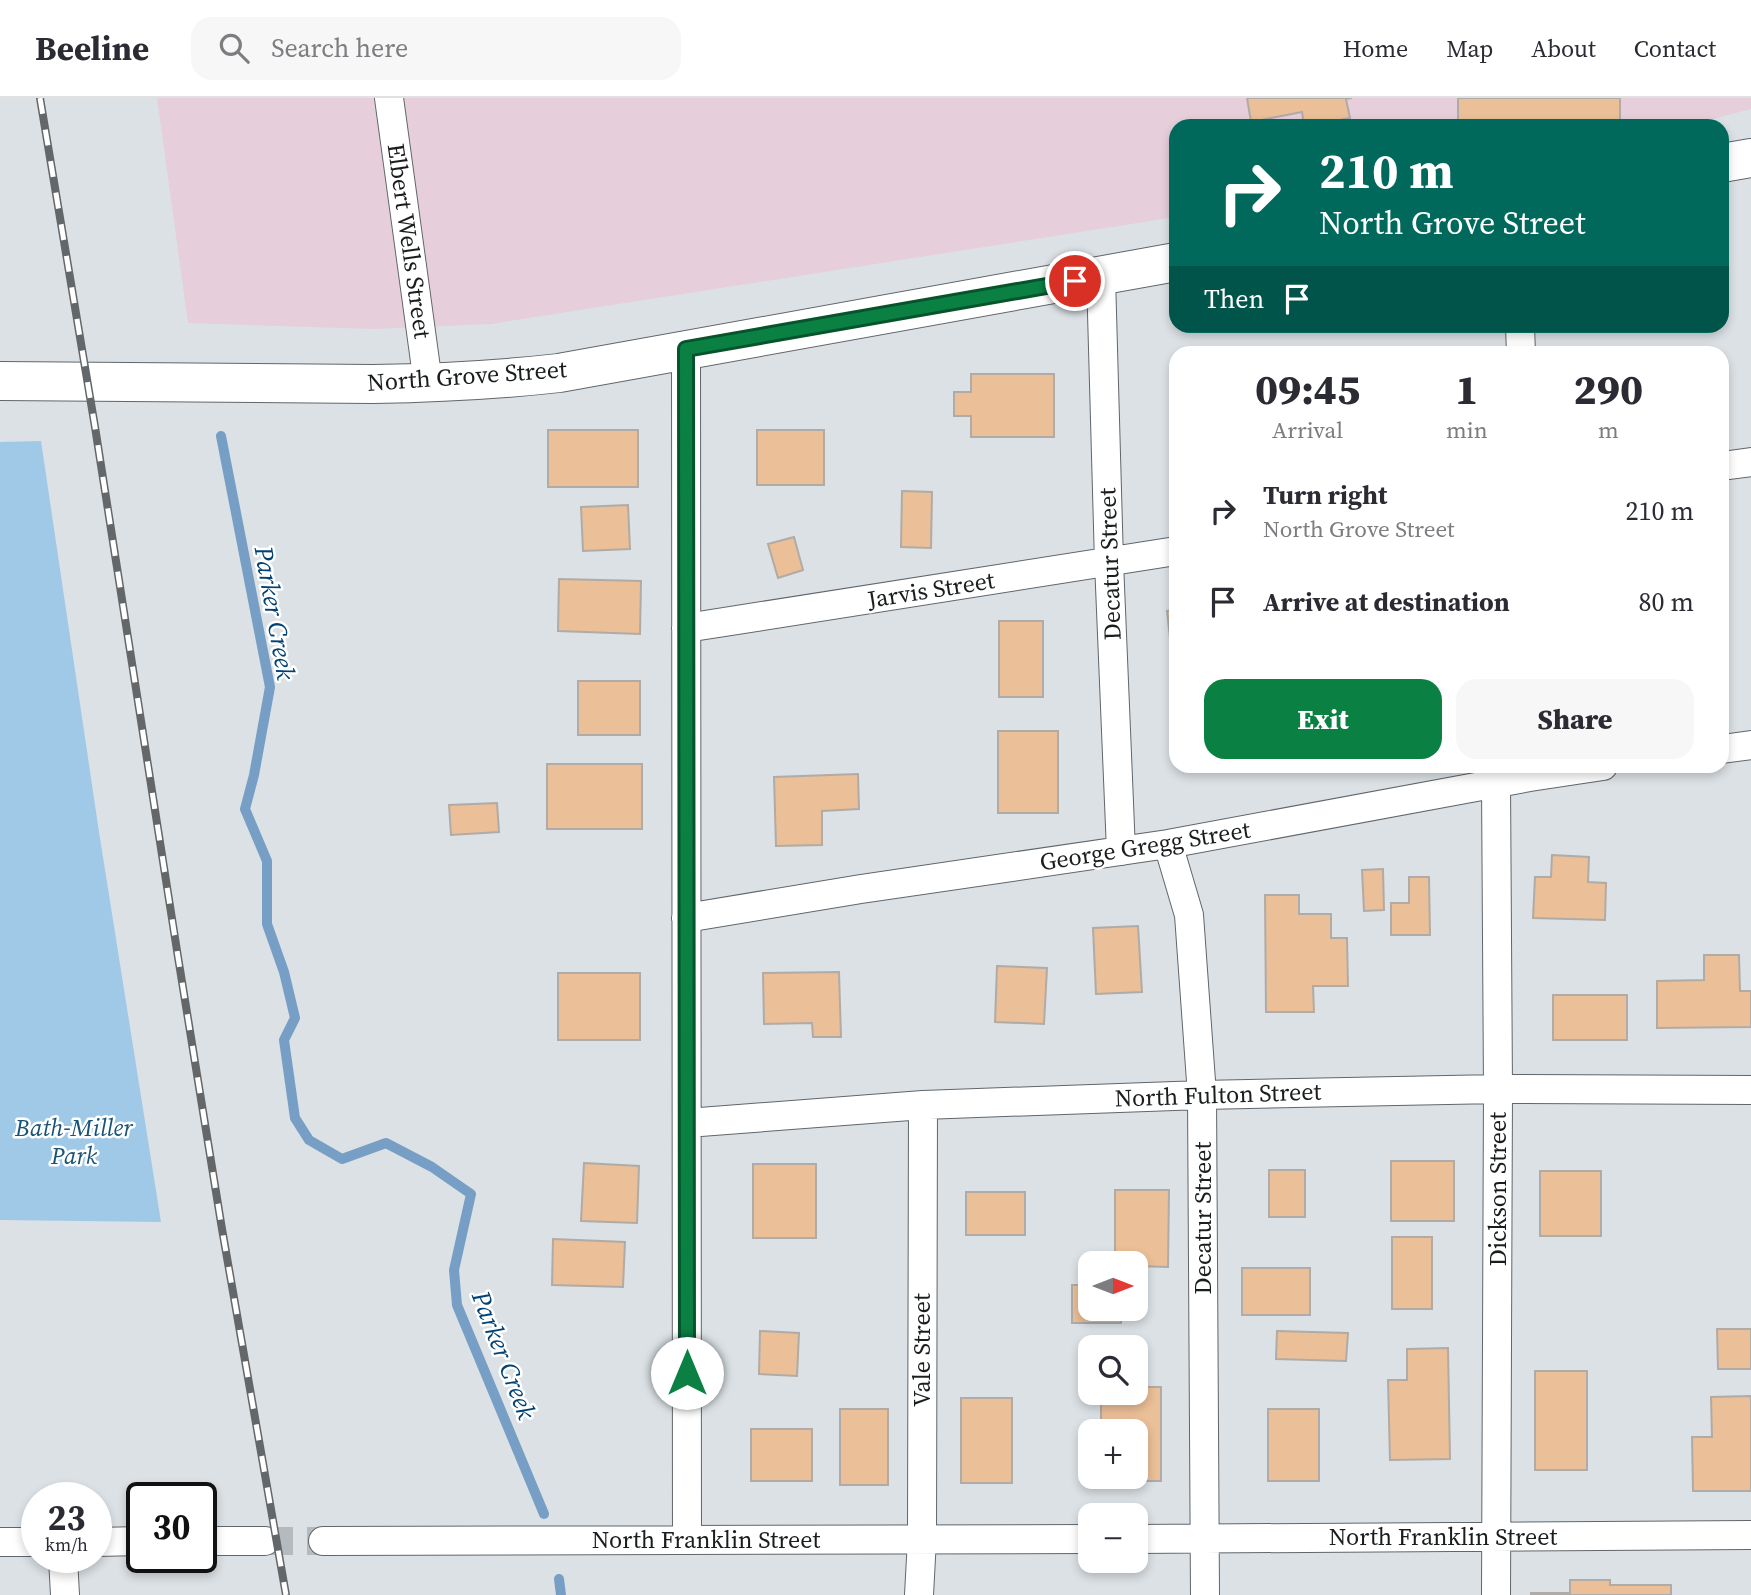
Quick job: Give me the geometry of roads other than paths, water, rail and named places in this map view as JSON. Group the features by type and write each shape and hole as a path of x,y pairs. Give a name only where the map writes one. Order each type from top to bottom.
{"main road":[{"path":"1729,162 1751,158"},
{"name":"North Grove Street","path":"0,381 428,383 507,379 559,373 1169,263"}],"street":[{"name":"Elbert Wells Street","path":"389,98 428,383"},
{"name":"Decatur Street","path":"1101,277 1121,851"},
{"path":"686,349 687,1540"},
{"path":"1729,466 1751,462"},
{"name":"Jarvis Street","path":"686,628 1169,552"},
{"path":"1729,748 1751,745"},
{"name":"George Gregg Street","path":"686,918 861,889 1168,844 1496,783 1527,773"},
{"name":"Dickson Street","path":"1496,783 1496,1595"},
{"name":"Decatur Street","path":"1168,844 1189,915 1202,1095 1205,1595"},
{"name":"North Fulton Street","path":"687,1123 923,1105 1202,1095 1498,1089 1751,1090"},
{"name":"Vale Street","path":"919,1595 922,1539 923,1105"},
{"name":"North Franklin Street","path":"1148,1539 1751,1535"},
{"name":"North Franklin Street","path":"323,1541 1078,1539"},
{"path":"217,1541 265,1541"},
{"path":"0,1542 21,1542"},
{"path":"64,1573 65,1595"}],"waterway":[{"name":"Parker Creek","path":"221,436 270,687 245,809 267,861 267,924 284,972 295,1018 284,1040 295,1118 309,1140 342,1159 386,1143 432,1167 471,1194 454,1270 457,1305 544,1514"},
{"name":"Parker Creek","path":"559,1579 561,1595"}],"tunnel":[{"path":"265,1541 323,1541"}],"railway":[{"path":"40,98 222,1229 286,1595"}],"park label":[{"name":"Bath-Miller Park","path":"74,1142"}]}
